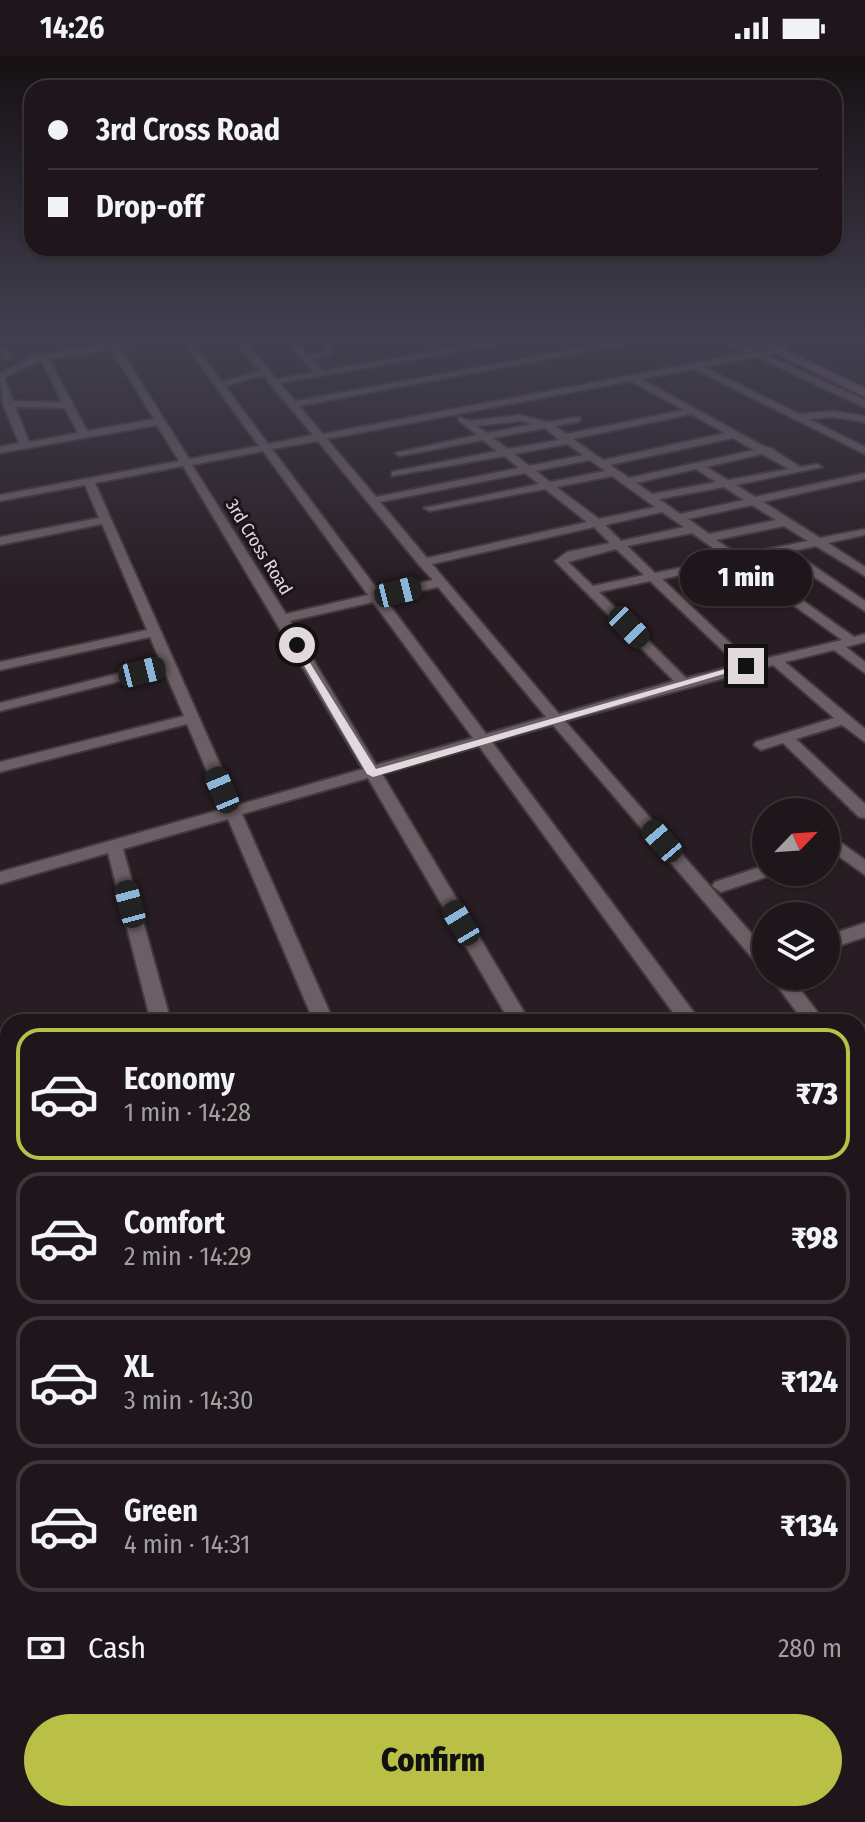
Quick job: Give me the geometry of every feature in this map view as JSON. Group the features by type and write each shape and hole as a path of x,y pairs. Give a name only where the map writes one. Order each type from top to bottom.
{"street":[{"path":"16,422 25,445"},
{"path":"77,422 84,435"},
{"path":"0,450 153,422"},
{"name":"3rd Cross Road","path":"162,422 515,1014"},
{"path":"248,422 685,1014"},
{"path":"309,422 557,721 752,946"},
{"path":"0,498 399,422"},
{"path":"467,424 481,422"},
{"path":"537,422 547,425 693,529 859,639"},
{"path":"400,453 560,422"},
{"path":"396,474 641,422"},
{"path":"715,422 798,470"},
{"path":"808,422 865,451"},
{"path":"467,424 596,523 746,666"},
{"path":"375,500 524,469 595,460 736,434"},
{"path":"625,482 767,450"},
{"path":"698,466 865,572"},
{"path":"649,498 817,467"},
{"path":"430,508 612,473"},
{"path":"679,518 862,475"},
{"path":"89,481 321,1014"},
{"path":"423,562 665,508"},
{"path":"0,541 106,520"},
{"path":"707,538 785,522"},
{"path":"683,683 593,590 564,565 562,559 693,529"},
{"path":"593,590 864,534"},
{"path":"783,550 865,607"},
{"path":"282,619 442,582"},
{"path":"0,666 155,632"},
{"path":"0,878 683,683 859,639"},
{"path":"836,645 865,669"},
{"path":"774,659 865,737"},
{"path":"0,707 170,665"},
{"path":"0,767 192,718"},
{"path":"761,745 844,719"},
{"path":"785,737 865,813"},
{"path":"114,844 159,1014"},
{"path":"840,852 865,869"},
{"path":"721,886 752,876"},
{"path":"840,938 865,930"},
{"path":"790,990 809,1014"}],"route":[{"path":"297,645 373,774 746,666"}]}
